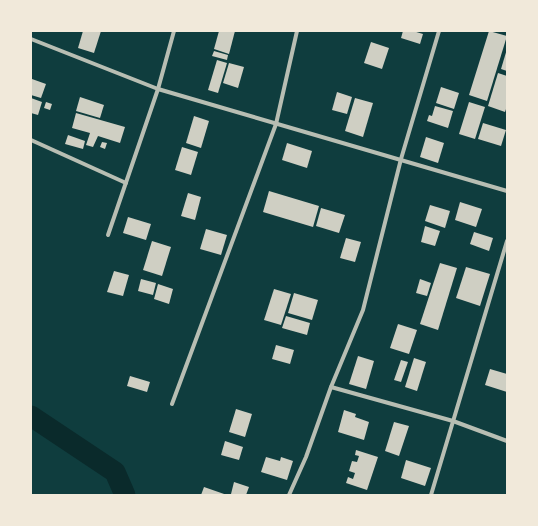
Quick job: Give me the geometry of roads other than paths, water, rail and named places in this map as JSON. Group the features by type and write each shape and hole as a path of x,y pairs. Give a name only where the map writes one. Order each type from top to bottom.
{"street":[{"path":"108,236 158,88 174,31"},
{"path":"172,404 276,124 297,31"},
{"path":"289,495 306,457 331,386 363,310 401,159 439,31"},
{"path":"31,39 158,88 507,191"},
{"path":"31,140 126,183"},
{"path":"431,495 507,242"},
{"path":"331,386 453,421 507,441"}],"waterway":[{"path":"31,416 115,472 125,495"}]}
